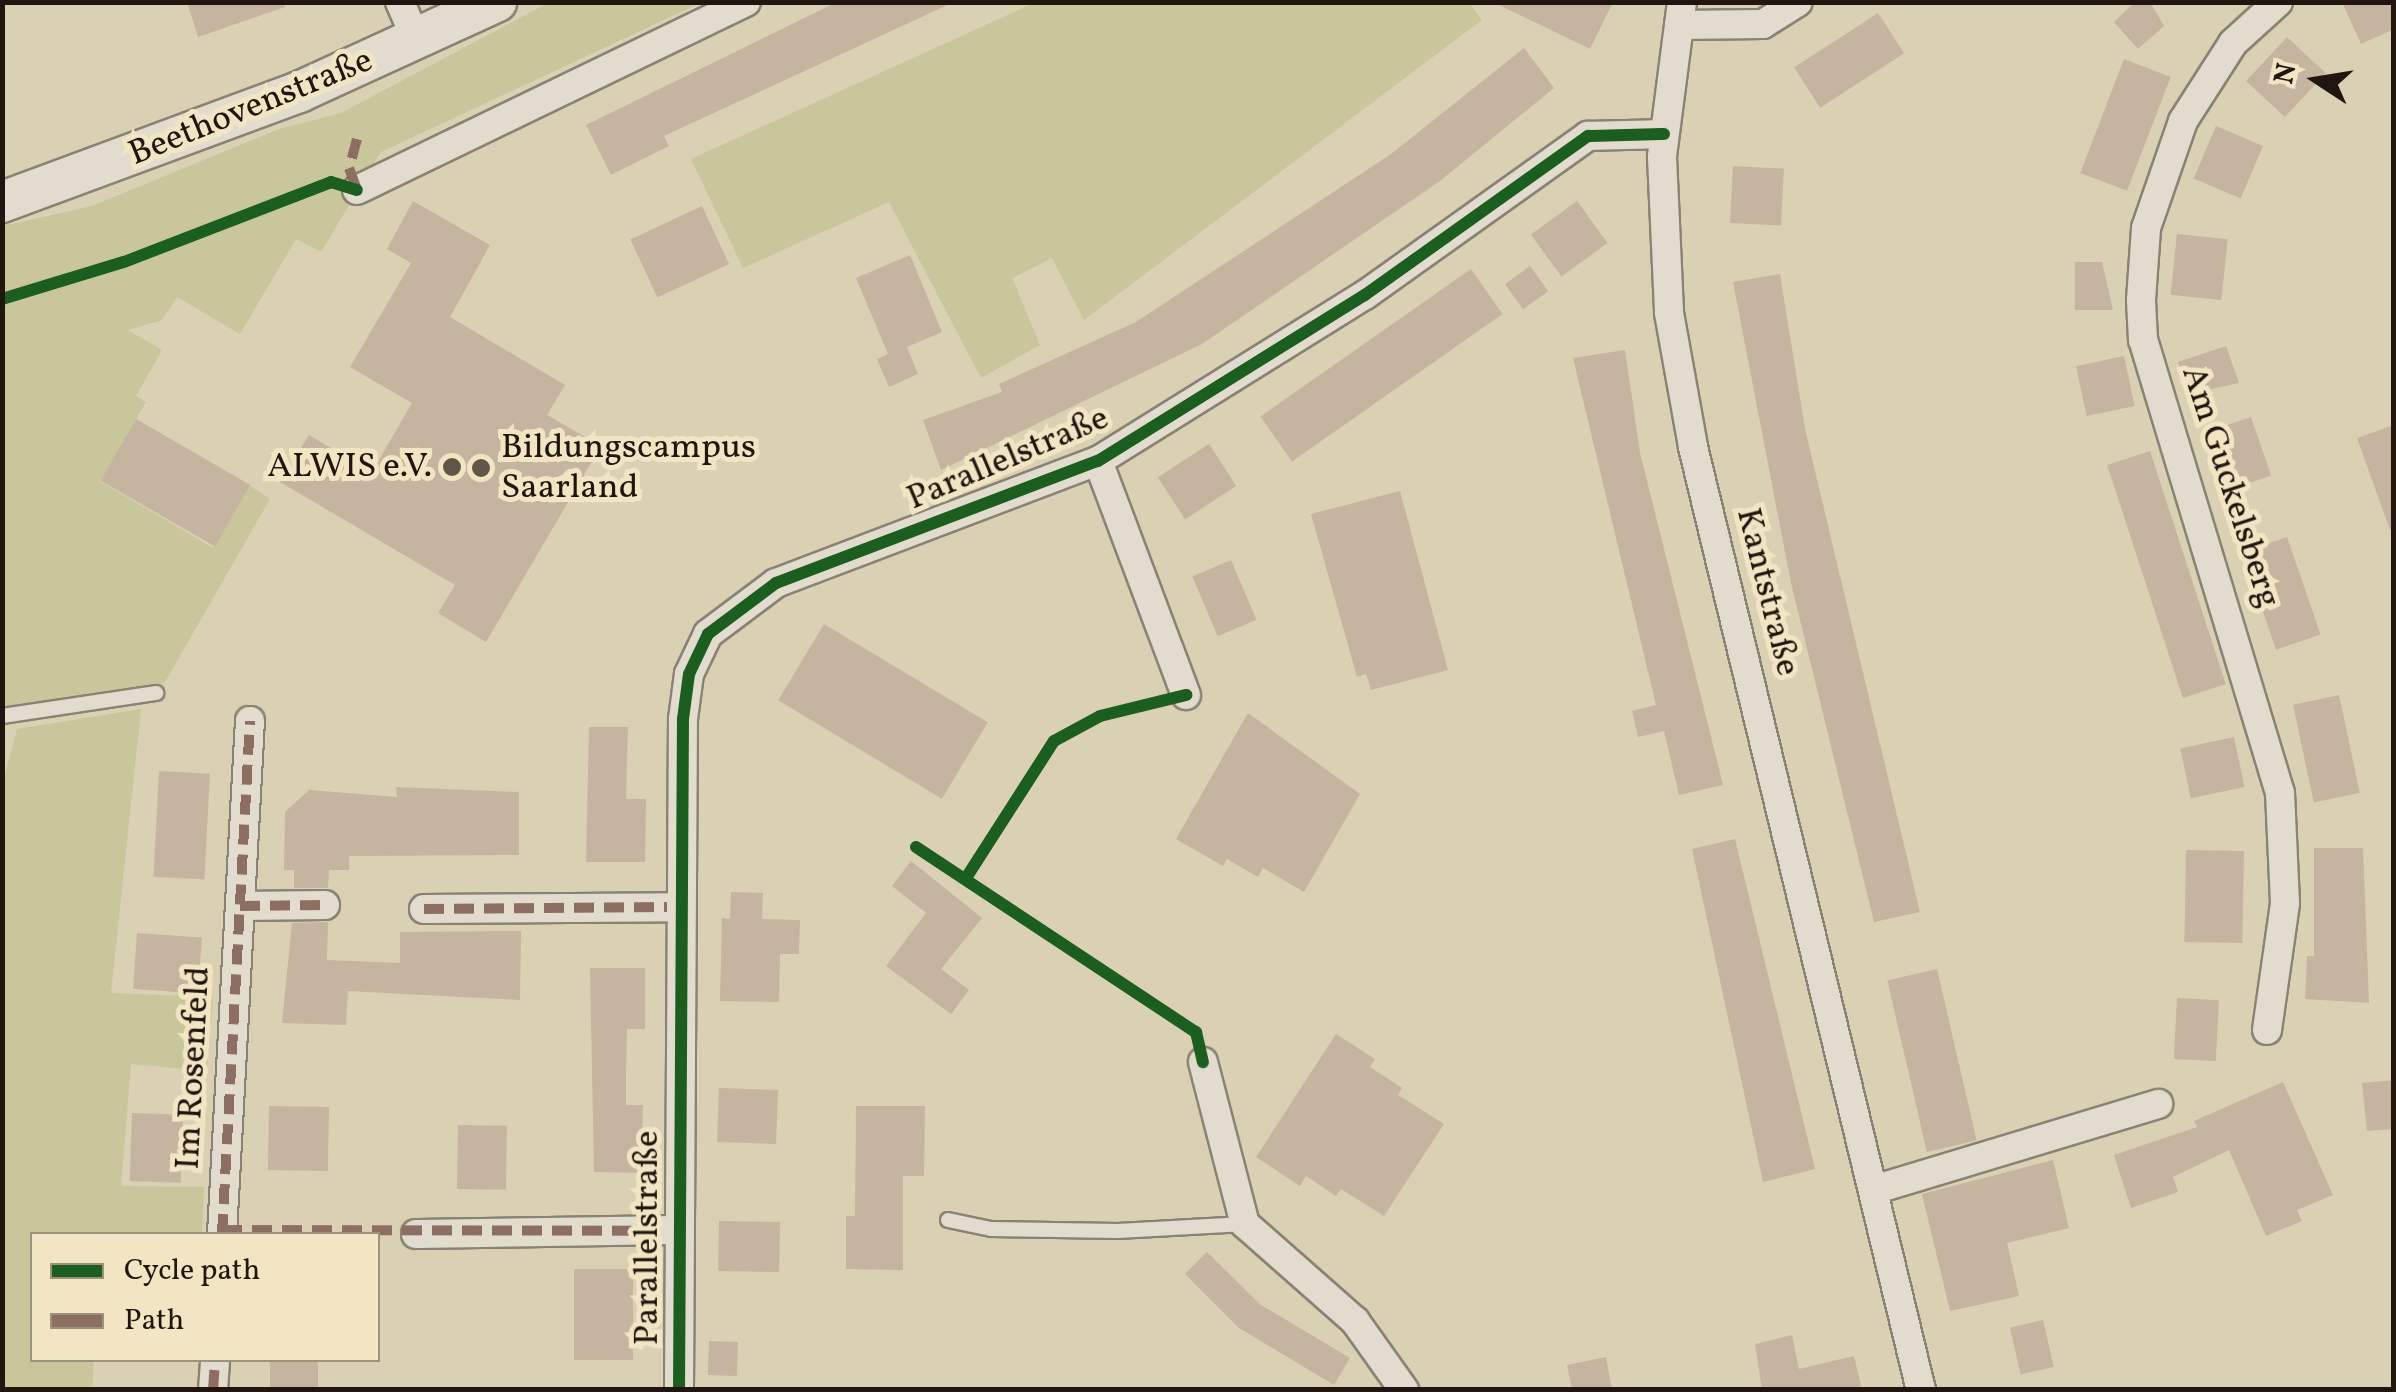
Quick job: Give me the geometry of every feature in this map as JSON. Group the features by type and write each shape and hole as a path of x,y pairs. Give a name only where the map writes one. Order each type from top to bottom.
{"street":[{"path":"400,2 416,39"},
{"name":"Beethovenstraße","path":"2,202 67,184 496,2"},
{"path":"357,190 746,2"},
{"path":"1681,14 1763,24 1798,2"},
{"name":"Am Guckelsberg","path":"2267,1030 2285,903 2280,794 2143,340 2141,300 2146,228 2164,163 2232,43 2278,2"},
{"name":"Kantstraße","path":"1681,14 1664,134 1668,314 1693,446 1921,1390"},
{"name":"Parallelstraße","path":"679,1390 677,1230 684,696 708,634 776,583 1098,461 1365,295 1588,136 1664,134"},
{"path":"1098,461 1186,695"},
{"name":"Im Rosenfeld","path":"222,1232 250,721"},
{"path":"240,906 325,906"},
{"path":"424,909 680,907"},
{"path":"1203,1062 1244,1224 1355,1320 1404,1390"},
{"path":"1873,1190 2158,1104"},
{"name":"Parallelstraße","path":"416,1234 677,1230"},
{"path":"214,1390 215,1362"}],"lane":[{"path":"2,716 156,693"},
{"path":"948,1220 991,1229 1118,1232 1244,1224"}],"shaded area":[{"path":"1469,2 1482,20 1084,320 1052,258 1012,278 1040,345 981,378 889,202 743,268 691,159 1034,3"},
{"path":"548,3 700,3 381,152 321,252 296,239 240,334 177,297 162,320 128,330 162,350 136,396 146,402 100,481 213,548 250,486 270,499 165,682 3,707 3,226 92,206 279,129 341,113"},
{"path":"141,709 111,993 213,997 207,1071 131,1064 121,1186 204,1187 202,1232 30,1232 30,1362 94,1362 92,1389 3,1389 3,782 17,729"}],"building":[{"path":"187,2 284,2 285,7 198,37"},
{"path":"837,2 954,2 664,136 669,146 611,175 586,125"},
{"path":"1493,2 1613,2 1590,49"},
{"path":"2135,2 2150,2 2164,26 2138,49 2114,22"},
{"path":"2342,2 2394,2 2394,29 2361,44"},
{"path":"1878,13 1904,53 1820,108 1794,67"},
{"path":"2287,37 2326,73 2285,117 2246,81"},
{"path":"1524,48 1554,88 1440,181 1202,344 941,470 923,420 1002,392 999,384 1136,322 1391,154"},
{"path":"2124,59 2171,77 2127,191 2080,173"},
{"path":"2216,126 2263,146 2241,198 2194,178"},
{"path":"1733,166 1784,169 1781,226 1730,223"},
{"name":"Bildungscampus Saarland","path":"413,201 490,245 450,317 565,385 547,415 601,446 486,642 438,613 455,585 280,482 309,435 372,472 412,403 350,367 411,263 387,249"},
{"path":"1577,201 1608,243 1561,277 1531,235"},
{"path":"702,206 729,264 657,297 630,239"},
{"path":"2177,234 2228,239 2221,300 2171,295"},
{"path":"910,255 942,332 907,347 918,374 889,387 877,359 888,354 856,278"},
{"path":"2075,262 2102,262 2113,310 2075,310"},
{"path":"1530,266 1548,291 1523,309 1505,284"},
{"path":"1471,269 1503,314 1292,461 1260,416"},
{"path":"1780,274 1805,429 1920,912 1874,922 1791,583 1733,282"},
{"path":"2226,346 2239,383 2189,394 2178,362"},
{"path":"1625,350 1640,453 1723,785 1679,795 1664,731 1638,737 1632,711 1656,705 1573,358"},
{"path":"2124,356 2135,406 2087,416 2076,366"},
{"path":"2251,417 2271,476 2223,492 2203,434"},
{"path":"136,419 250,485 215,546 100,480"},
{"path":"2394,425 2394,529 2390,530 2357,438"},
{"path":"1209,444 1236,486 1185,519 1158,477"},
{"path":"2150,451 2226,684 2183,698 2107,465"},
{"path":"1400,491 1448,670 1371,690 1366,674 1357,677 1311,514"},
{"path":"2287,537 2321,634 2276,650 2243,552"},
{"path":"1231,560 1256,620 1218,636 1192,576"},
{"path":"824,624 988,722 942,799 778,700"},
{"path":"2339,695 2360,793 2314,803 2293,705"},
{"path":"1248,713 1360,794 1304,892 1263,868 1258,877 1227,859 1223,866 1176,839"},
{"path":"589,727 628,727 626,799 646,799 645,862 586,862"},
{"path":"2234,737 2245,787 2191,798 2180,748"},
{"path":"159,771 210,774 204,880 153,877"},
{"path":"396,787 519,792 519,855 349,856 349,870 329,870 328,888 294,888 294,870 284,870 285,812 309,790 397,797"},
{"path":"1735,839 1815,1169 1763,1182 1692,849"},
{"path":"2314,848 2363,848 2369,1003 2305,999 2307,956 2314,956"},
{"path":"2186,850 2244,851 2242,943 2184,942"},
{"path":"911,861 982,918 941,969 969,990 951,1014 886,966 926,913 892,886"},
{"path":"731,892 763,893 762,919 800,920 799,954 780,954 779,1002 720,1001 722,918 730,919"},
{"path":"328,922 327,960 400,963 400,932 521,931 520,1000 348,991 346,1025 282,1023 292,923"},
{"path":"137,933 202,938 198,993 133,989"},
{"path":"590,968 645,968 645,1029 627,1029 626,1072 626,1105 643,1105 641,1173 594,1172"},
{"path":"1937,969 1977,1140 1927,1152 1887,980"},
{"path":"2177,998 2219,1000 2216,1061 2174,1059"},
{"path":"1336,1034 1375,1059 1370,1067 1402,1088 1398,1095 1444,1124 1384,1216 1341,1189 1336,1196 1306,1176 1300,1186 1256,1157"},
{"path":"2394,1080 2394,1129 2367,1131 2362,1083"},
{"path":"2283,1082 2333,1195 2297,1210 2302,1221 2266,1236 2229,1150 2173,1177 2178,1192 2131,1208 2114,1155 2197,1127 2194,1121"},
{"path":"719,1088 778,1090 776,1144 717,1142"},
{"path":"269,1106 329,1107 328,1171 268,1170"},
{"path":"856,1106 925,1106 924,1176 903,1176 903,1270 846,1269 846,1216 855,1216"},
{"path":"132,1113 183,1115 181,1183 130,1181"},
{"path":"458,1125 507,1126 506,1190 457,1189"},
{"path":"2053,1160 2069,1228 2007,1243 2019,1296 1950,1311 1922,1194"},
{"path":"719,1221 780,1222 779,1272 718,1271"},
{"path":"1207,1252 1261,1305 1350,1358 1334,1385 1239,1328 1185,1274"},
{"path":"574,1269 633,1269 633,1360 574,1360"},
{"path":"2043,1320 2054,1367 2021,1374 2010,1328"},
{"path":"1792,1335 1799,1369 1854,1356 1862,1390 1762,1390 1755,1344"},
{"path":"709,1341 738,1342 737,1376 708,1375"},
{"path":"1606,1357 1612,1390 1572,1390 1567,1365"},
{"path":"270,1362 318,1362 318,1390 270,1390"}],"marked path":[{"path":"357,139 349,168 357,190"},
{"path":"222,1232 250,721"},
{"path":"240,906 325,905"},
{"path":"424,909 667,907"},
{"path":"222,1230 663,1231"},
{"path":"213,1390 215,1362"}],"cycle path":[{"path":"679,1390 683,719 689,674 708,634 776,583 1098,461 1365,295 1588,136 1664,134"},
{"path":"2,299 124,262 331,182 357,190"},
{"path":"966,878 1054,741 1100,716 1186,695"},
{"path":"916,847 1196,1032 1203,1062"}],"place":[{"name":"ALWIS e.V.","path":"452,467"},
{"name":"Bildungscampus Saarland","path":"481,468"}]}
